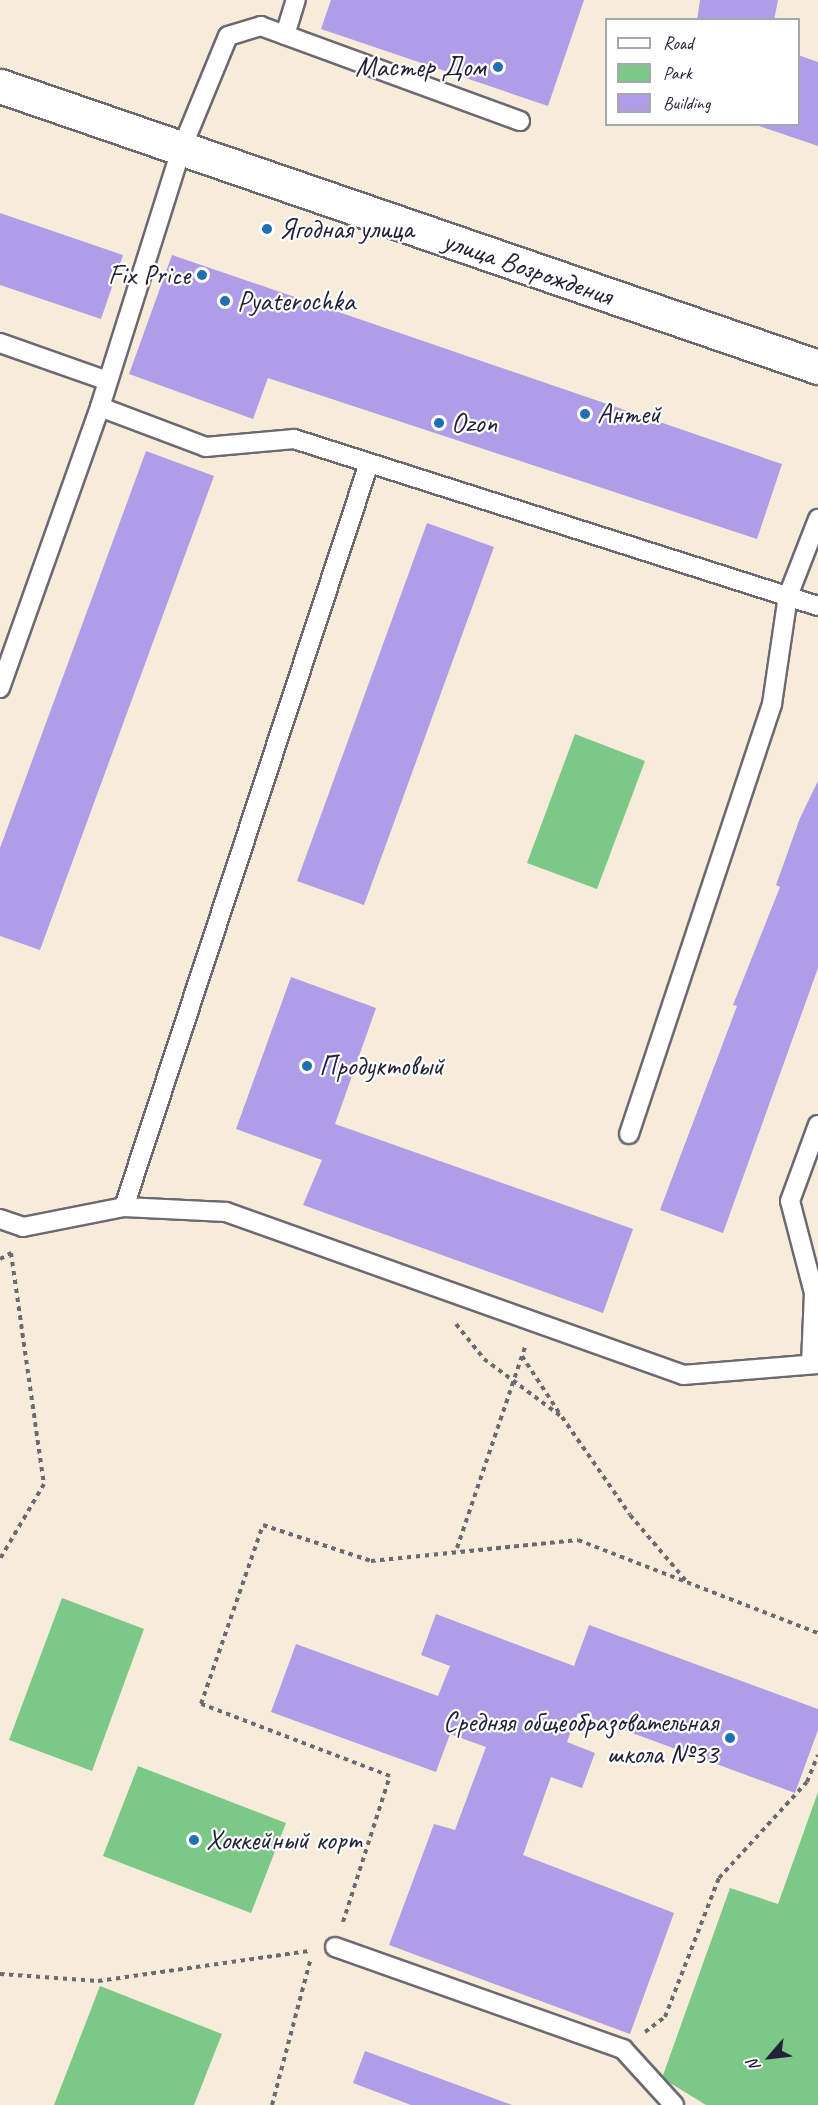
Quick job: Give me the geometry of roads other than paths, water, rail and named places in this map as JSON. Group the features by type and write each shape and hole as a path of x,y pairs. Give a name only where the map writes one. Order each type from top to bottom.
{"street":[{"name":"улица Возрождения","path":"0,86 818,367"}],"lane":[{"path":"285,35 296,0"},
{"path":"0,688 100,407 181,150 228,36 261,26 520,122"},
{"path":"0,343 108,381"},
{"path":"100,407 206,447 294,439 818,606"},
{"path":"124,1207 369,463"},
{"path":"628,1134 772,704 788,596 818,519"},
{"path":"0,1218 23,1227 124,1207 226,1212 683,1375 814,1364 814,1293 790,1201 818,1125"},
{"path":"335,1947 623,2049 674,2105"}],"place":[{"name":"Мастер Дом","path":"498,67"},
{"name":"Ягодная улица","path":"267,229"},
{"name":"Fix Price","path":"202,275"},
{"name":"Pyaterochka","path":"225,301"},
{"name":"Антей","path":"585,414"},
{"name":"Ozon","path":"439,423"},
{"name":"Продуктовый","path":"307,1066"},
{"name":"Средняя общеобразовательная школа №33","path":"730,1738"},
{"name":"Хоккейный корт","path":"194,1840"}]}
